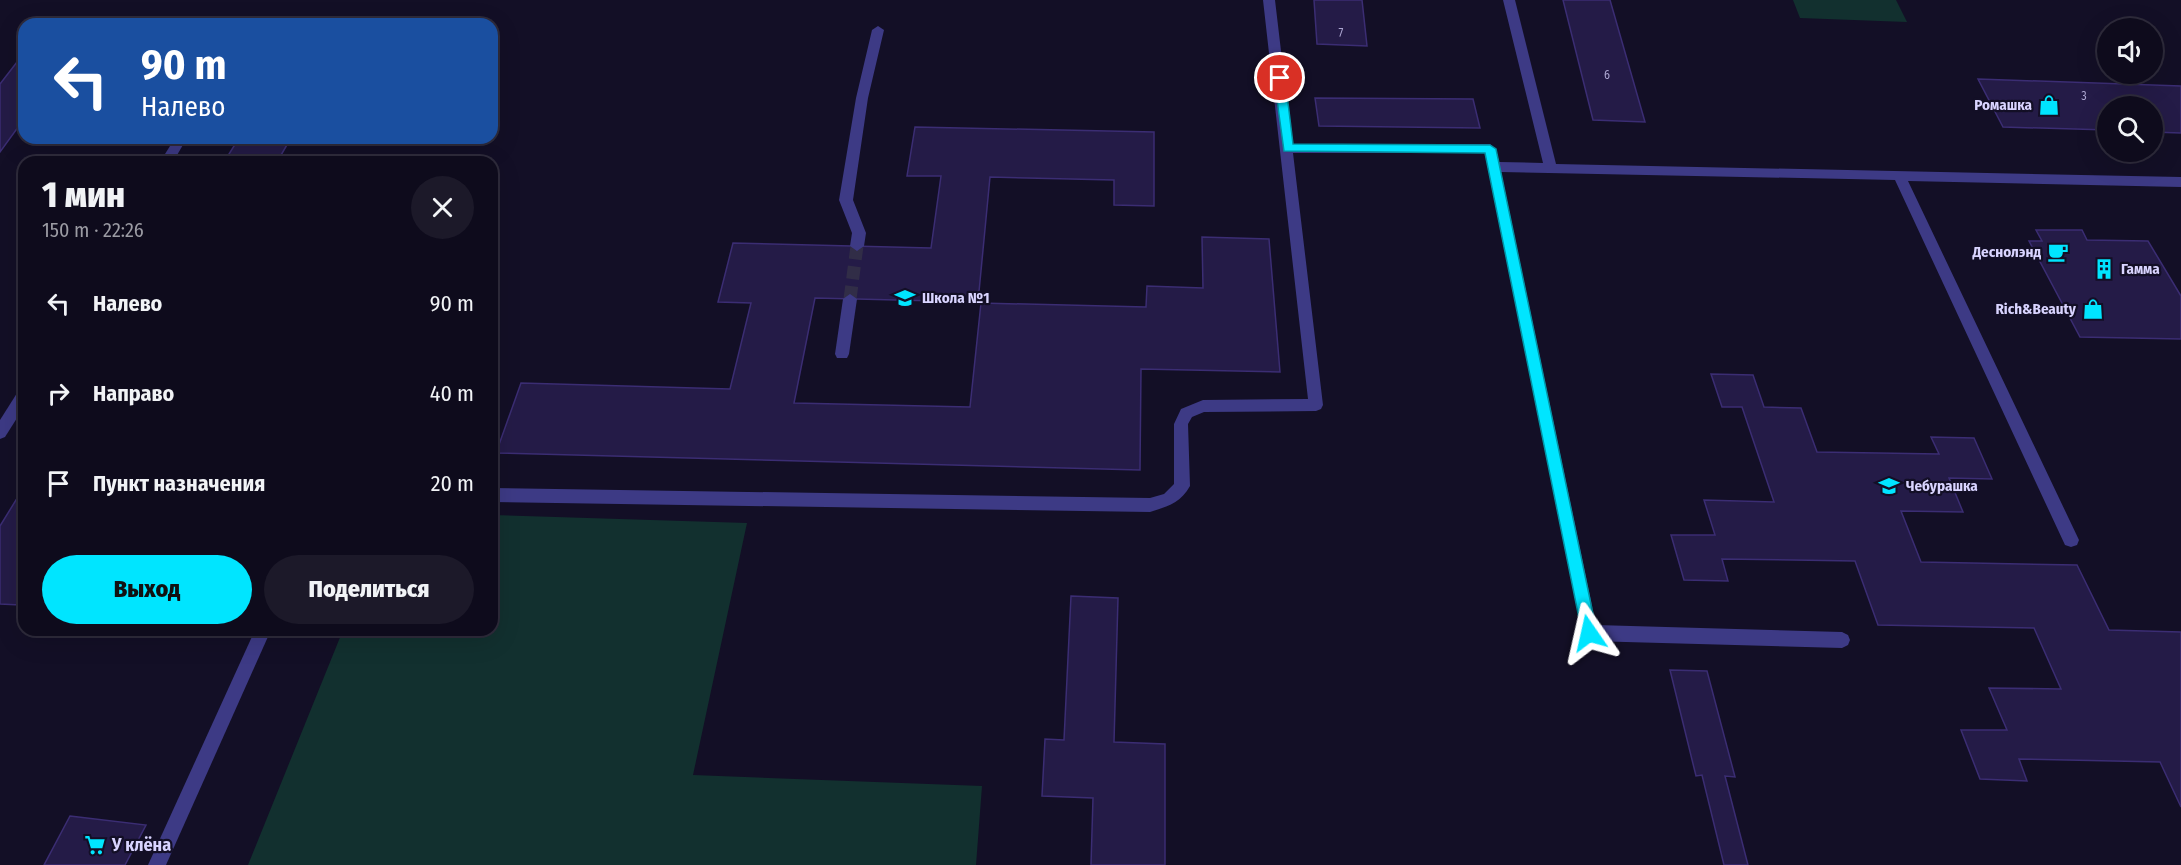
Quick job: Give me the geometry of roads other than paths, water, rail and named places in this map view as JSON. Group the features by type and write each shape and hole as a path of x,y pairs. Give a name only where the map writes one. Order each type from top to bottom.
{"street":[{"path":"498,495 1150,505 1169,499 1182,486 1180,424 1186,413 1203,406 1316,405 1288,148 1269,0"},
{"path":"1509,0 1550,167"},
{"path":"857,246 859,233 846,200 862,98 878,30"},
{"path":"1288,148 1490,149 1589,633 1842,640"},
{"path":"1494,166 2181,182"},
{"path":"1899,175 2071,540"},
{"path":"842,354 850,299"},
{"path":"0,433 18,404"},
{"path":"157,865 260,636"}],"tunnel":[{"path":"850,299 857,246"}],"place":[{"name":"Ромашка","path":"2049,105"},
{"name":"Деснолэнд","path":"2058,252"},
{"name":"Гамма","path":"2104,269"},
{"name":"Школа №1","path":"905,298"},
{"name":"Rich&Beauty","path":"2093,309"},
{"name":"Чебурашка","path":"1889,486"},
{"name":"У клёна","path":"95,845"}]}
